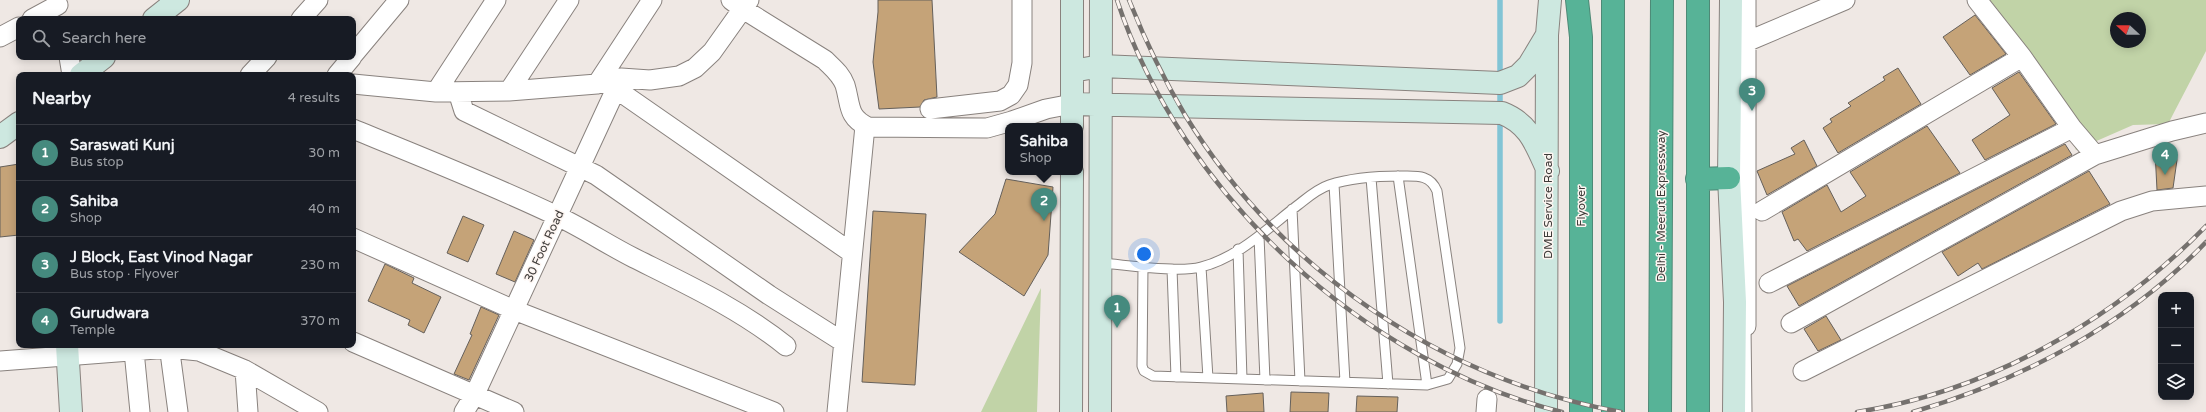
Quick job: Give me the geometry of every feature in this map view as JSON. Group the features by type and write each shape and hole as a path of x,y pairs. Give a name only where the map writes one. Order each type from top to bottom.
{"highway":[{"name":"Flyover","path":"1577,0 1581,50 1581,412"},
{"path":"1613,0 1613,412"},
{"name":"Delhi - Meerut Expressway","path":"1660,412 1662,0"},
{"path":"1698,0 1698,412"},
{"path":"1697,179 1729,178"}],"street":[{"path":"158,16 178,0"},
{"path":"304,16 318,0"},
{"path":"356,51 399,0"},
{"path":"436,92 496,0"},
{"path":"509,91 569,0"},
{"path":"597,84 652,0"},
{"path":"930,109 1000,101 1011,95 1018,85 1022,63 1022,0"},
{"path":"1072,0 1072,123"},
{"path":"1100,412 1101,0"},
{"name":"DME Service Road","path":"1546,412 1548,171 1547,35 1550,0"},
{"path":"1731,0 1729,178 1735,302 1734,412"},
{"path":"1746,0 1746,326"},
{"path":"1746,42 1823,4 1845,0"},
{"path":"1977,0 2022,57 2072,128 2095,156"},
{"path":"356,84 436,92 509,91 619,83 680,76 695,68 712,52 741,3 825,60 837,71 845,85 849,108 857,122 868,127 987,128 1046,109 1072,104 1502,113 1514,118 1524,125 1534,140 1548,171"},
{"path":"39,16 59,8"},
{"path":"0,37 16,29"},
{"path":"1072,71 1101,66 1500,83 1518,76 1529,65 1547,35"},
{"path":"1762,211 2022,57"},
{"path":"70,60 72,72"},
{"path":"85,72 100,60"},
{"path":"253,72 264,60"},
{"path":"339,72 349,60"},
{"path":"619,83 852,253"},
{"name":"30 Foot Road","path":"464,412 475,394 619,83"},
{"path":"458,92 464,111 596,175 769,296 843,342"},
{"path":"1791,323 2095,156 2172,131 2206,123"},
{"path":"0,137 16,125"},
{"path":"837,412 865,126"},
{"path":"1769,283 2072,128"},
{"path":"356,130 484,183 558,216 609,245 712,298 770,333 786,346"},
{"path":"1070,412 1072,175"},
{"path":"1803,371 2121,211 2152,201 2206,196"},
{"path":"356,239 514,310 774,412"},
{"path":"356,343 514,412"},
{"path":"0,361 67,351 134,351 155,348"},
{"path":"169,348 178,412"},
{"path":"181,348 199,351 245,370 318,412"},
{"path":"67,351 71,412"},
{"path":"134,351 140,412"},
{"path":"245,370 248,412"}],"lane":[{"path":"1398,176 1427,385"},
{"path":"1101,263 1172,268 1187,270 1201,268 1238,249 1259,236 1292,209 1316,192 1334,184 1371,178 1422,176 1431,180 1437,190 1460,348 1457,364 1448,379 1427,385 1153,376 1144,371 1143,266"},
{"path":"1371,178 1388,384"},
{"path":"1334,184 1346,382"},
{"path":"1292,209 1300,381"},
{"path":"1259,236 1265,380"},
{"path":"1238,249 1242,379"},
{"path":"1172,268 1176,377"},
{"path":"1201,268 1208,378"},
{"path":"1746,326 1747,412"}],"green space":[{"path":"1984,0 2206,0 2206,51 2168,124 2133,125 2076,150 2064,118"},
{"path":"1041,288 1037,412 981,412"}],"building":[{"path":"878,0 932,0 937,97 924,100 920,107 879,109 873,62"},
{"path":"1975,15 2006,54 1970,75 1943,37"},
{"path":"1898,68 1921,104 1838,153 1823,128 1832,122 1830,119 1851,106 1848,103 1885,80 1883,77"},
{"path":"2019,72 2056,124 1985,160 1972,140 2010,115 1992,88"},
{"path":"1927,126 1960,173 1807,251 1798,239 1794,241 1782,212 1827,185 1841,212 1866,196 1850,172"},
{"path":"1804,140 1817,166 1767,195 1757,171 1795,154 1791,148"},
{"path":"2065,144 2072,155 1799,306 1787,286"},
{"path":"2175,148 2177,160 2173,188 2157,190 2155,151"},
{"path":"16,164 16,235 0,237 0,167"},
{"path":"2089,171 2110,204 1982,269 1978,263 1958,276 1942,252"},
{"path":"1006,179 1053,187 1048,255 1024,296 959,252 995,214"},
{"path":"873,211 926,214 915,385 862,382"},
{"path":"463,216 484,225 468,262 447,253"},
{"path":"514,231 534,240 515,282 496,274"},
{"path":"385,264 414,278 412,283 441,297 424,333 408,325 410,320 368,301"},
{"path":"481,307 499,315 469,380 454,374 472,335 470,334"},
{"path":"1826,316 1841,340 1818,351 1804,329"},
{"path":"1291,392 1329,393 1328,412 1290,412"},
{"path":"1263,393 1264,412 1227,412 1226,396"},
{"path":"1357,396 1398,397 1397,412 1356,412"}],"waterway":[{"path":"1500,0 1500,78"},
{"path":"1500,86 1500,108"},
{"path":"1500,118 1500,321"}],"railway":[{"path":"1117,0 1146,71 1186,139 1234,203 1289,260 1351,311 1418,354 1489,388 1562,412"},
{"path":"1129,0 1141,30 1169,87 1185,115 1224,171 1268,222 1318,269 1372,310 1430,345 1491,374 1555,396 1621,412"},
{"path":"1857,412 1906,402 1954,388 2001,369 2046,347 2090,321 2131,292 2170,260 2206,226"},
{"path":"1913,412 1994,384 2071,346 2107,324 2142,299 2175,272 2206,242"}],"place":[{"name":"J Block, East Vinod Nagar","path":"1752,111"},
{"name":"Gurudwara","path":"2165,175"},
{"name":"Sahiba","path":"1044,221"},
{"name":"Saraswati Kunj","path":"1117,328"}]}
